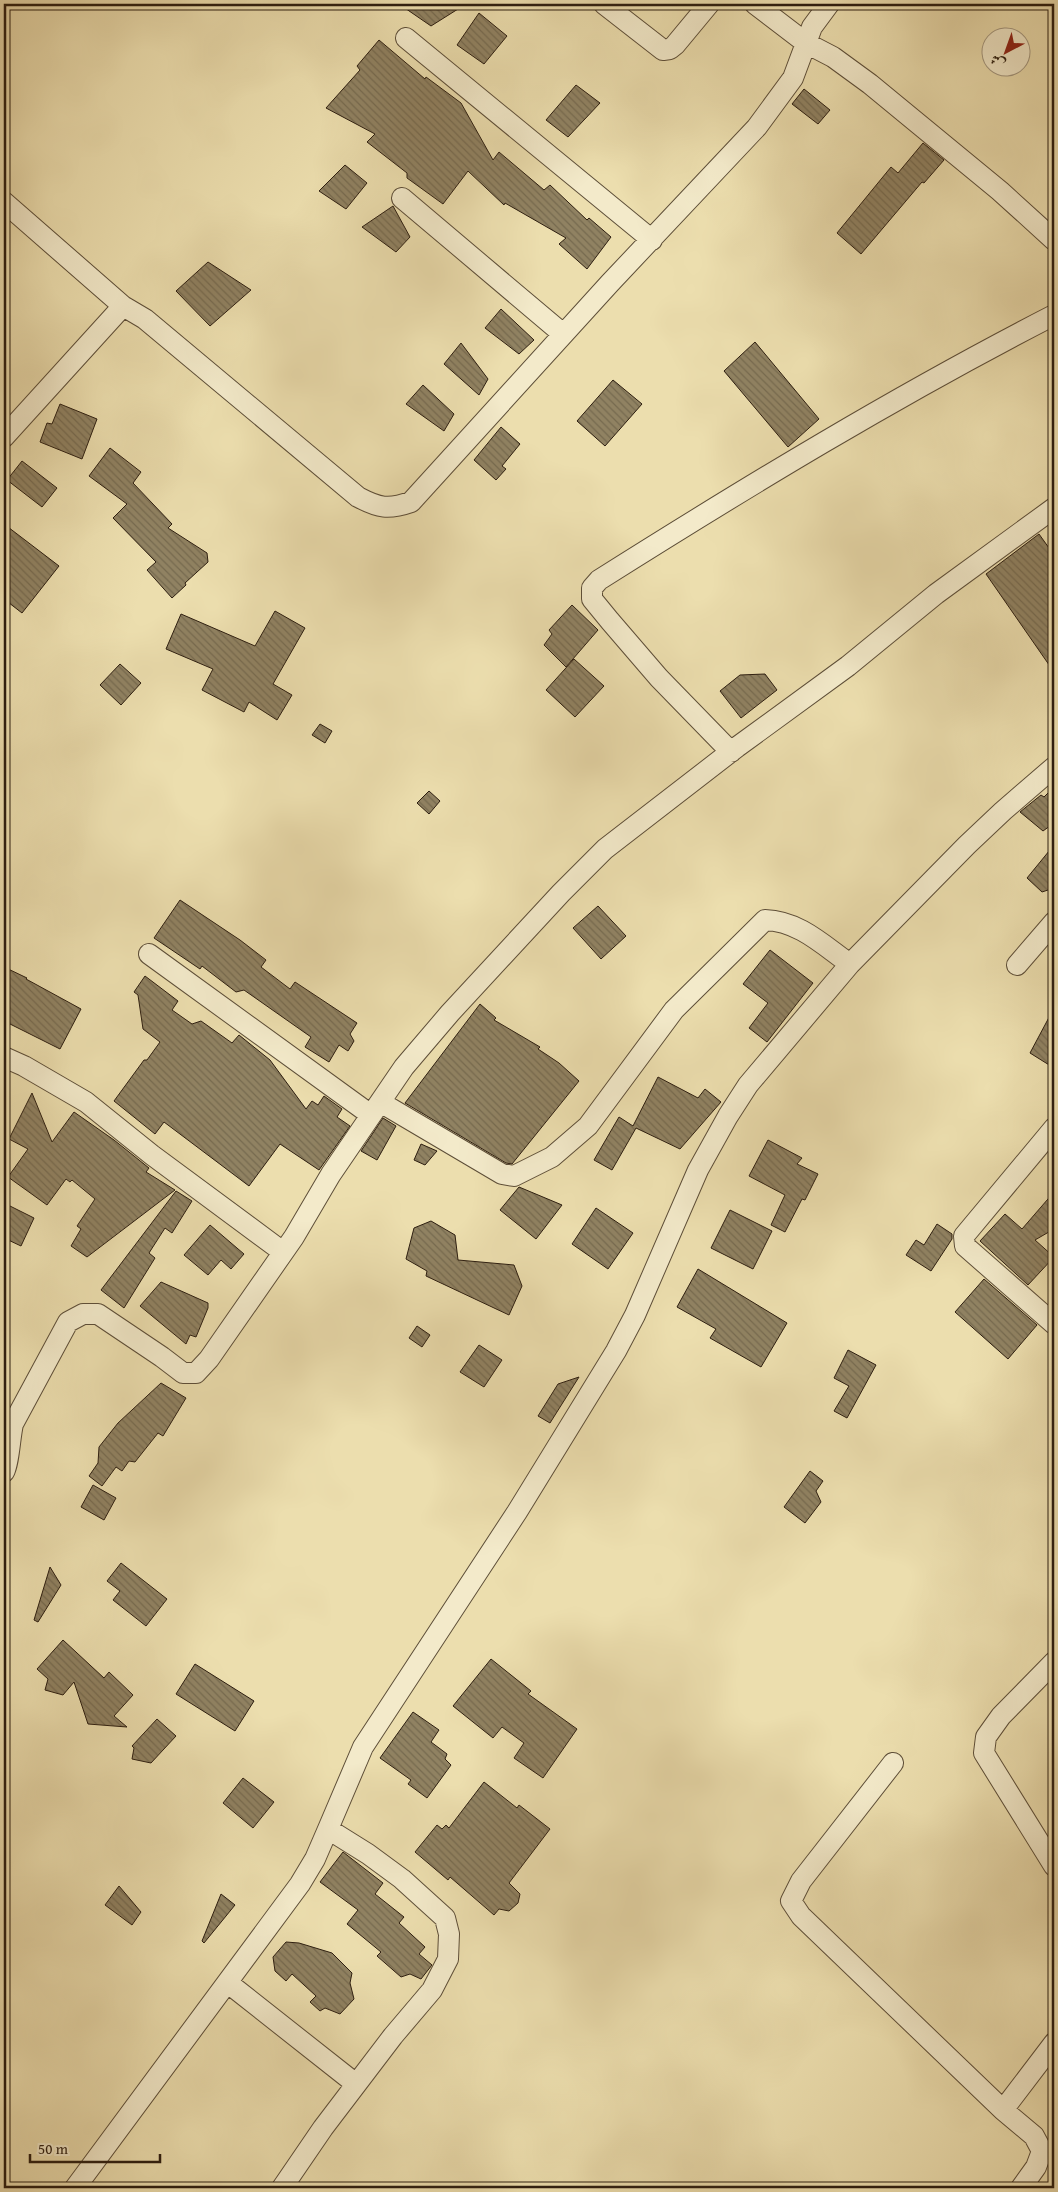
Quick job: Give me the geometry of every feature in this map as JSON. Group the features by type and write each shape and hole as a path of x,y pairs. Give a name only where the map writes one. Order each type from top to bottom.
{"street":[{"path":"604,4 663,50 670,49 675,45 709,4"},
{"path":"755,4 806,43 833,56 870,84 1000,191 1054,240"},
{"path":"4,202 122,306 145,319 358,497 374,505 393,508 411,502 563,334 757,127 793,78 812,27 829,4"},
{"path":"406,38 652,240"},
{"path":"402,198 563,334"},
{"path":"4,437 35,405 122,306"},
{"path":"731,752 659,678 610,621 592,598 592,588 599,580 755,482 963,362 1054,315"},
{"path":"4,1472 7,1468 8,1442 13,1424 68,1322 83,1314 98,1314 183,1373 196,1372 209,1359 283,1252 332,1174 404,1067 450,1012 567,886 605,849 731,752 848,666 936,594 1054,508"},
{"path":"75,2188 228,1983 300,1884 315,1860 363,1748 506,1528 616,1351 635,1315 698,1170 728,1116 748,1085 850,964 967,845 1054,767"},
{"path":"149,954 376,1108 502,1174 514,1176 552,1157 588,1126 674,1010 765,920 780,921 796,926 850,964"},
{"path":"1017,965 1054,922"},
{"path":"4,1057 24,1066 86,1102 152,1155 283,1252"},
{"path":"1050,1142 964,1236 965,1246 1054,1324"},
{"path":"1054,1665 1002,1716 986,1737 984,1753 1054,1866"},
{"path":"893,1764 801,1881 791,1901 801,1916 1003,2110 1034,2136 1042,2151 1036,2167 1021,2188"},
{"path":"282,2188 356,2084 432,1990 448,1958 449,1934 445,1918 402,1879 368,1854 328,1830"},
{"path":"228,1983 356,2084"},
{"path":"1003,2110 1054,2042"}],"building":[{"path":"399,4 466,4 431,26"},
{"path":"479,13 507,36 484,64 457,45"},
{"path":"379,40 425,79 426,77 461,103 493,160 499,152 544,190 550,185 587,220 589,218 611,237 587,269 559,244 566,238 505,203 504,205 468,171 443,204 407,178 407,173 367,142 375,134 326,108 360,70 357,66"},
{"path":"576,85 600,103 568,137 546,120"},
{"path":"804,89 830,110 818,124 792,104"},
{"path":"923,143 944,160 924,183 922,182 861,254 837,233 891,167 898,173"},
{"path":"345,165 367,183 346,209 319,191"},
{"path":"393,206 410,237 396,252 362,227"},
{"path":"208,262 251,290 210,326 176,291"},
{"path":"501,309 534,340 519,354 485,328"},
{"path":"755,342 819,419 788,447 724,371"},
{"path":"461,343 488,379 479,395 444,364"},
{"path":"613,380 642,404 605,446 577,421"},
{"path":"423,385 454,414 444,431 406,404"},
{"path":"60,404 97,419 82,459 40,442 47,423 52,424"},
{"path":"501,427 520,444 502,466 506,469 496,480 474,460"},
{"path":"110,448 141,472 133,483 172,524 168,528 207,553 208,562 172,598 147,570 156,562 113,518 127,504 89,476"},
{"path":"22,461 57,488 42,507 7,480"},
{"path":"4,524 59,566 22,613 4,599"},
{"path":"1039,534 1054,555 1054,672 986,574"},
{"path":"572,605 598,630 566,667 544,645 552,634 549,630"},
{"path":"275,611 305,628 273,684 292,695 277,720 249,702 244,712 202,690 213,669 166,649 181,614 255,646"},
{"path":"574,659 604,686 575,717 546,690"},
{"path":"120,664 141,683 121,705 100,685"},
{"path":"765,674 777,690 741,718 720,691 740,675"},
{"path":"320,724 332,731 325,743 312,735"},
{"path":"1054,787 1054,823 1043,831 1020,812 1041,795 1044,797"},
{"path":"429,791 440,801 429,814 417,803"},
{"path":"1054,845 1054,888 1042,892 1027,878"},
{"path":"180,900 240,940 266,960 261,967 290,989 295,982 357,1023 350,1034 354,1041 348,1051 339,1045 329,1062 305,1047 311,1037 244,990 236,992 202,966 200,969 154,938"},
{"path":"598,906 626,936 601,959 573,928"},
{"path":"770,950 813,983 767,1042 749,1028 768,1003 743,984"},
{"path":"4,967 81,1009 60,1049 4,1021"},
{"path":"145,976 178,1001 172,1010 192,1024 201,1021 232,1043 239,1035 270,1060 306,1109 312,1101 318,1105 324,1096 342,1109 337,1117 350,1126 319,1170 280,1144 249,1186 164,1122 155,1134 114,1101 144,1060 147,1060 160,1042 143,1029 138,995 134,992"},
{"path":"480,1004 496,1018 494,1020 540,1047 538,1049 559,1063 579,1081 512,1164 506,1163 405,1103"},
{"path":"1054,1008 1054,1068 1030,1053"},
{"path":"658,1077 698,1098 705,1089 721,1102 680,1149 636,1128 612,1170 594,1160 619,1117 633,1126"},
{"path":"32,1093 52,1142 74,1112 149,1168 146,1172 175,1190 87,1257 71,1246 81,1229 77,1226 95,1199 72,1180 70,1182 66,1179 47,1205 8,1177 28,1149 9,1139"},
{"path":"383,1118 396,1126 377,1160 361,1151"},
{"path":"768,1140 802,1158 797,1164 818,1174 805,1200 802,1199 785,1232 771,1225 785,1195 749,1176"},
{"path":"421,1144 437,1151 425,1165 414,1160"},
{"path":"519,1187 562,1205 536,1239 500,1210"},
{"path":"176,1191 192,1201 172,1233 165,1228 149,1253 155,1258 124,1308 101,1290"},
{"path":"1054,1192 1054,1229 1035,1240 1054,1257 1028,1285 980,1241 1005,1214 1022,1229"},
{"path":"4,1203 34,1218 21,1246 4,1238"},
{"path":"596,1208 633,1233 608,1269 572,1244"},
{"path":"730,1210 772,1231 753,1269 711,1248"},
{"path":"431,1221 455,1235 458,1260 514,1265 522,1286 509,1315 426,1276 427,1271 406,1259 414,1228"},
{"path":"937,1224 952,1234 952,1239 931,1271 906,1255 916,1240 924,1245"},
{"path":"210,1225 244,1254 231,1269 221,1260 208,1275 184,1255"},
{"path":"698,1269 787,1323 761,1367 710,1338 716,1329 677,1307"},
{"path":"984,1279 1037,1325 1008,1359 955,1312"},
{"path":"161,1282 208,1303 208,1308 196,1337 190,1335 186,1344 140,1306"},
{"path":"417,1326 430,1335 422,1347 409,1338"},
{"path":"479,1345 502,1360 484,1387 460,1372"},
{"path":"848,1350 876,1365 847,1418 834,1411 849,1386 834,1378"},
{"path":"579,1377 550,1423 538,1416 558,1384"},
{"path":"161,1383 186,1398 163,1436 158,1433 135,1462 129,1461 122,1471 116,1467 102,1486 89,1476 98,1463 99,1447 118,1423"},
{"path":"810,1471 823,1481 816,1491 821,1502 805,1523 784,1507"},
{"path":"93,1485 116,1498 104,1520 81,1507"},
{"path":"121,1563 167,1599 146,1626 113,1600 120,1591 107,1581"},
{"path":"50,1567 61,1585 38,1622 34,1620"},
{"path":"63,1640 104,1678 109,1672 133,1695 114,1716 127,1727 88,1724 74,1682 63,1695 45,1690 48,1679 37,1669"},
{"path":"491,1659 531,1691 528,1694 577,1729 543,1778 514,1758 524,1743 502,1727 493,1738 453,1706"},
{"path":"195,1664 254,1701 235,1731 176,1694"},
{"path":"413,1712 439,1730 431,1742 447,1754 445,1759 451,1765 427,1798 408,1784 411,1780 380,1758"},
{"path":"157,1719 176,1736 151,1763 132,1759 134,1748 132,1746"},
{"path":"243,1778 274,1802 253,1828 223,1803"},
{"path":"484,1782 517,1808 519,1805 550,1829 509,1883 520,1894 518,1903 509,1911 499,1909 494,1915 450,1877 448,1880 415,1852 437,1825 442,1829 446,1825 449,1828"},
{"path":"343,1852 383,1883 375,1894 404,1917 399,1923 425,1947 419,1954 432,1965 421,1979 410,1974 401,1977 377,1956 381,1952 347,1924 358,1910 320,1882"},
{"path":"119,1886 141,1912 132,1925 105,1905"},
{"path":"221,1894 235,1905 204,1943 202,1941"},
{"path":"286,1942 299,1943 332,1953 352,1973 350,1983 354,1999 340,2014 325,2008 320,2011 310,2002 316,1996 292,1974 286,1981 275,1971 273,1957"}]}
